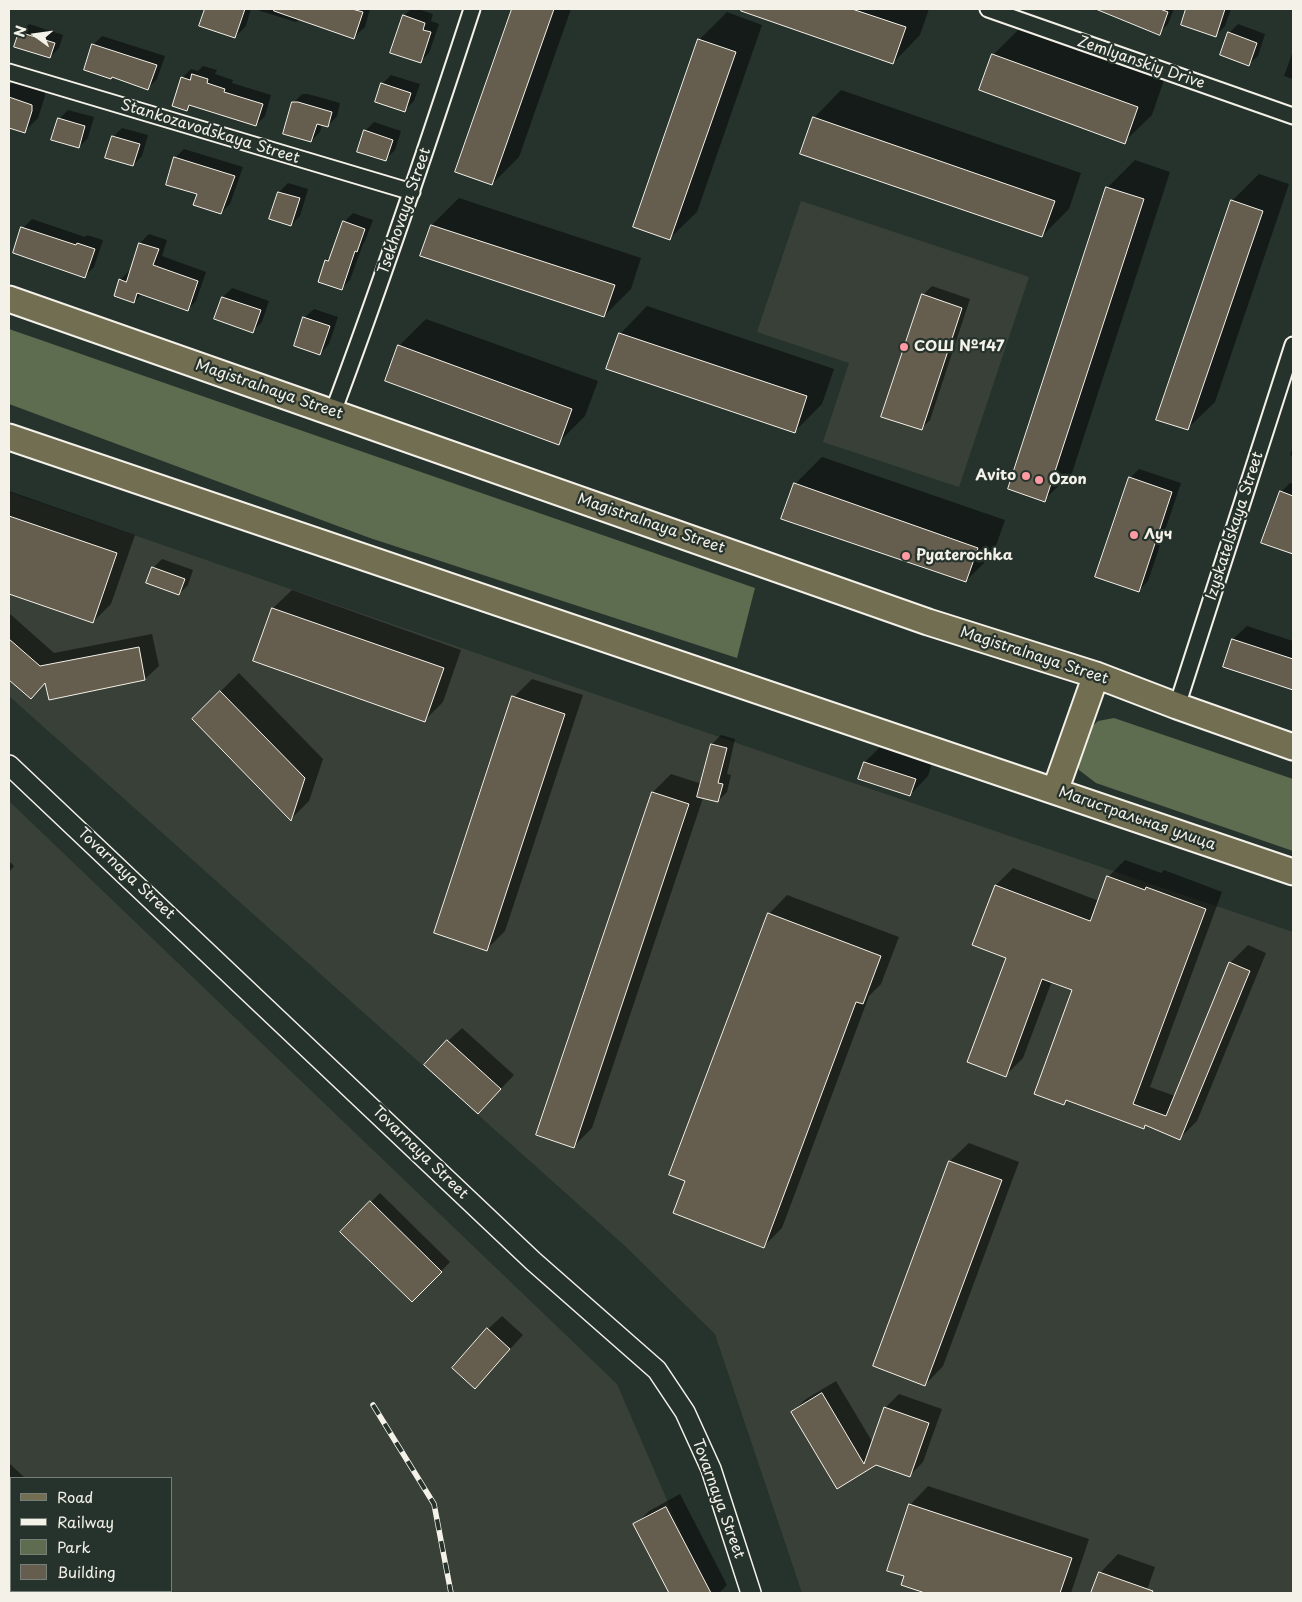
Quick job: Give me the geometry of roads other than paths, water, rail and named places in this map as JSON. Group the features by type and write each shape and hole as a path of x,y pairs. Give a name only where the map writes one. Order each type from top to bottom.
{"main road":[{"name":"Magistralnaya Street","path":"9,299 928,622 1096,675 1293,747"},
{"name":"Магистральная улица","path":"9,437 1293,872"},
{"path":"1055,792 1096,675"}],"street":[{"name":"Tsekhovaya Street","path":"333,412 366,326 472,9"},
{"name":"Zemlyanskiy Drive","path":"988,9 1293,116"},
{"name":"Stankozavodskaya Street","path":"9,72 412,192"},
{"name":"Izyskatelskaya Street","path":"1177,706 1293,345"},
{"name":"Tovarnaya Street","path":"9,765 534,1261 657,1370 685,1412 710,1469 751,1593"}],"railway":[{"path":"373,1405 434,1504 451,1593"}],"place":[{"name":"СОШ №147","path":"904,347"},
{"name":"Avito","path":"1026,476"},
{"name":"Ozon","path":"1039,480"},
{"name":"Луч","path":"1134,535"},
{"name":"Pyaterochka","path":"906,556"}]}
